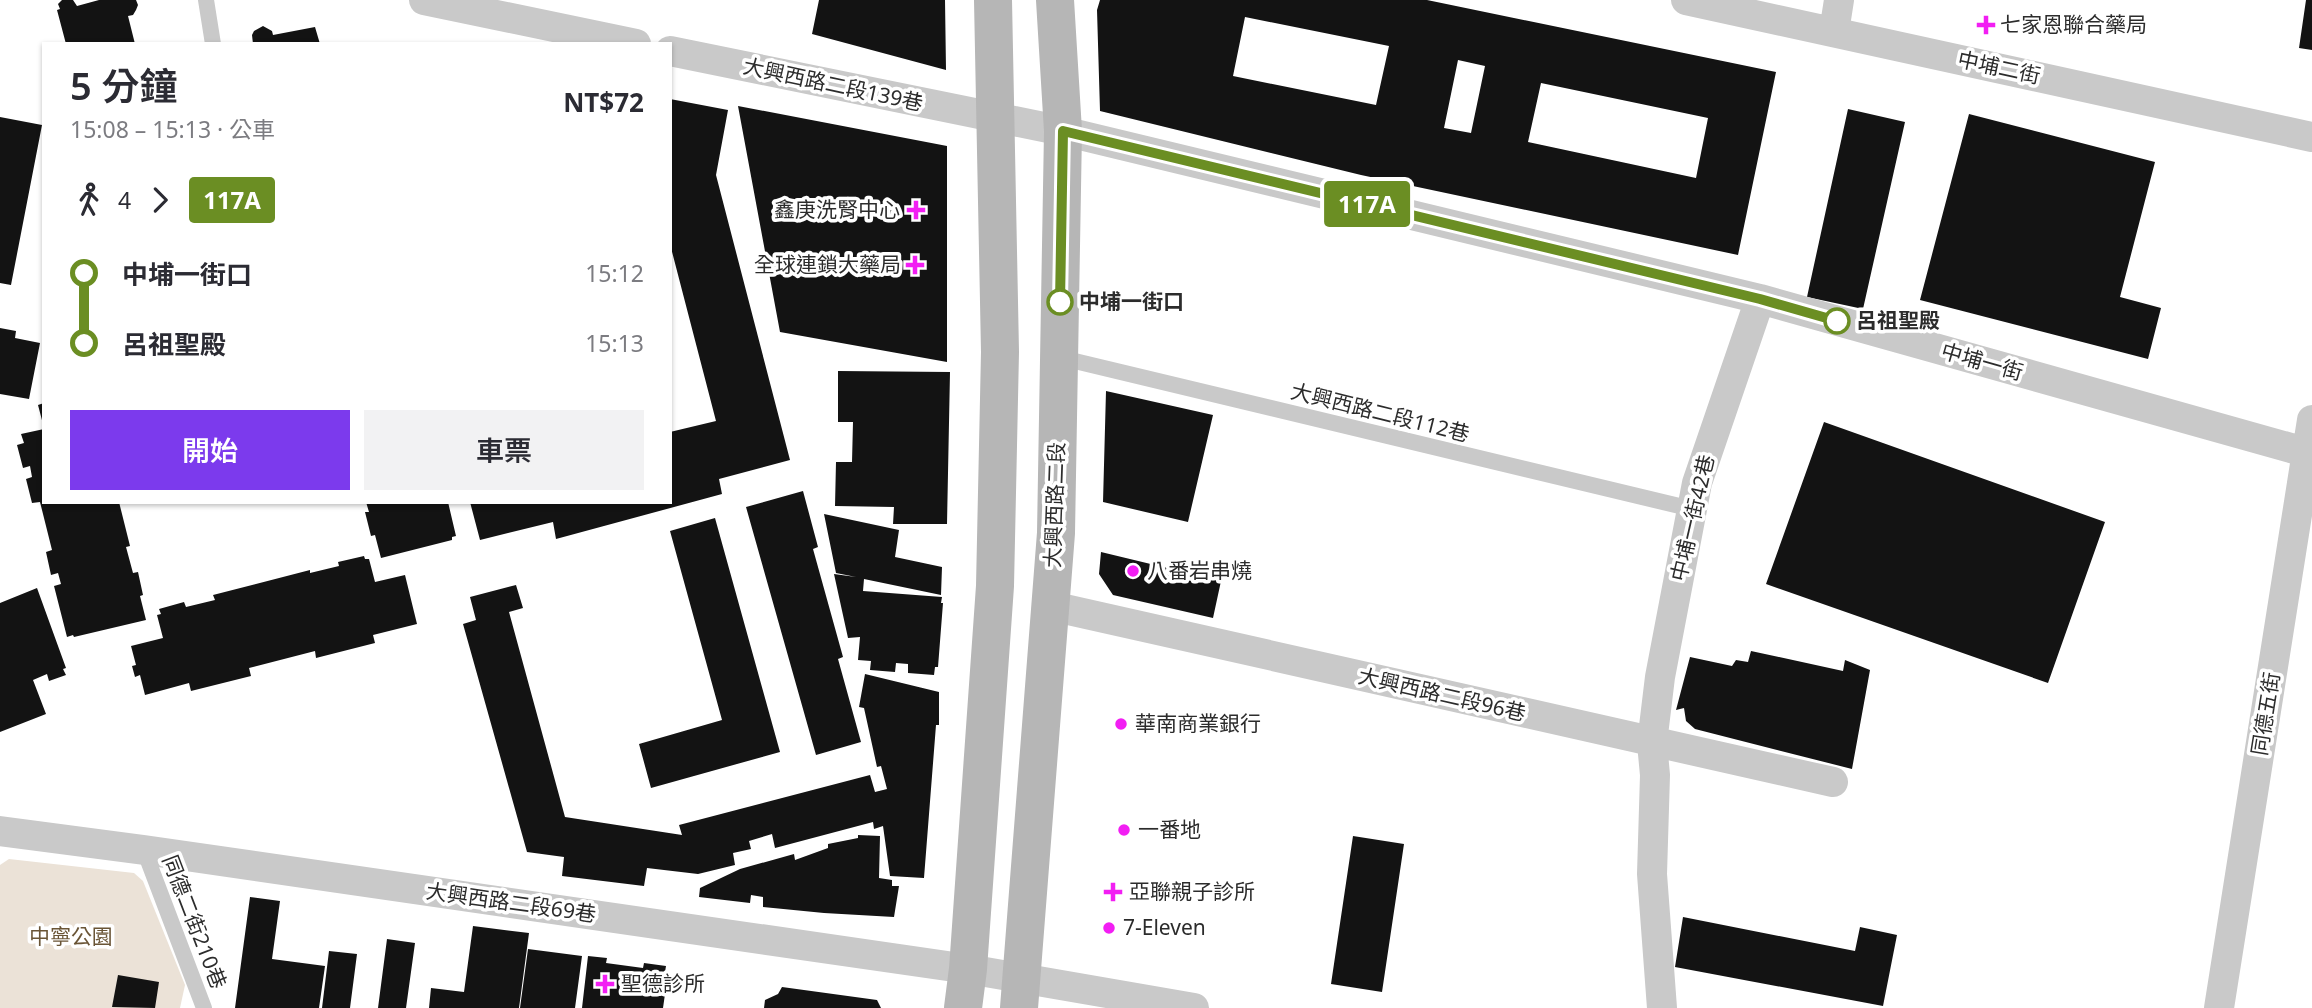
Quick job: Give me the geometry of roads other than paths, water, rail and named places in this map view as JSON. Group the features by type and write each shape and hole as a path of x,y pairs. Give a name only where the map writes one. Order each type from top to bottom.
{"street":[{"path":"424,0 626,42"},
{"path":"963,1008 995,586 1000,352 993,0"},
{"name":"大興西路二段","path":"1021,993 1056,533 1063,131 1055,0"},
{"name":"中埔二街","path":"1686,0 2312,137"},
{"path":"1835,32 1839,0"},
{"name":"大興西路二段139巷","path":"672,51 996,119"},
{"name":"中埔一街","path":"996,119 1063,131 1760,299 2309,453"},
{"name":"中埔一街42巷","path":"1662,1008 1652,874 1655,775 1652,743 1660,677 1697,483 1760,299"},
{"name":"同德五街","path":"2219,1008 2309,453 2312,420"},
{"name":"大興西路二段96巷","path":"1051,606 1833,782"},
{"name":"大興西路二段69巷","path":"0,831 968,969 1021,993 1194,1008"}],"lane":[{"path":"206,0 213,42"},
{"name":"大興西路二段112巷","path":"1058,357 1692,509"},
{"name":"同德二街210巷","path":"144,850 204,1008"}],"place":[{"name":"七家恩聯合藥局","path":"1986,25"},
{"name":"鑫庚洗腎中心","path":"916,210"},
{"name":"全球連鎖大藥局","path":"915,265"},
{"name":"中埔一街口","path":"1060,302"},
{"name":"呂祖聖殿","path":"1837,321"},
{"name":"八番岩串燒","path":"1133,571"},
{"name":"華南商業銀行","path":"1121,724"},
{"name":"一番地","path":"1124,830"},
{"name":"亞聯親子診所","path":"1113,892"},
{"name":"7-Eleven","path":"1109,928"},
{"name":"聖德診所","path":"605,984"}],"park label":[{"name":"中寧公園","path":"71,937"}]}
